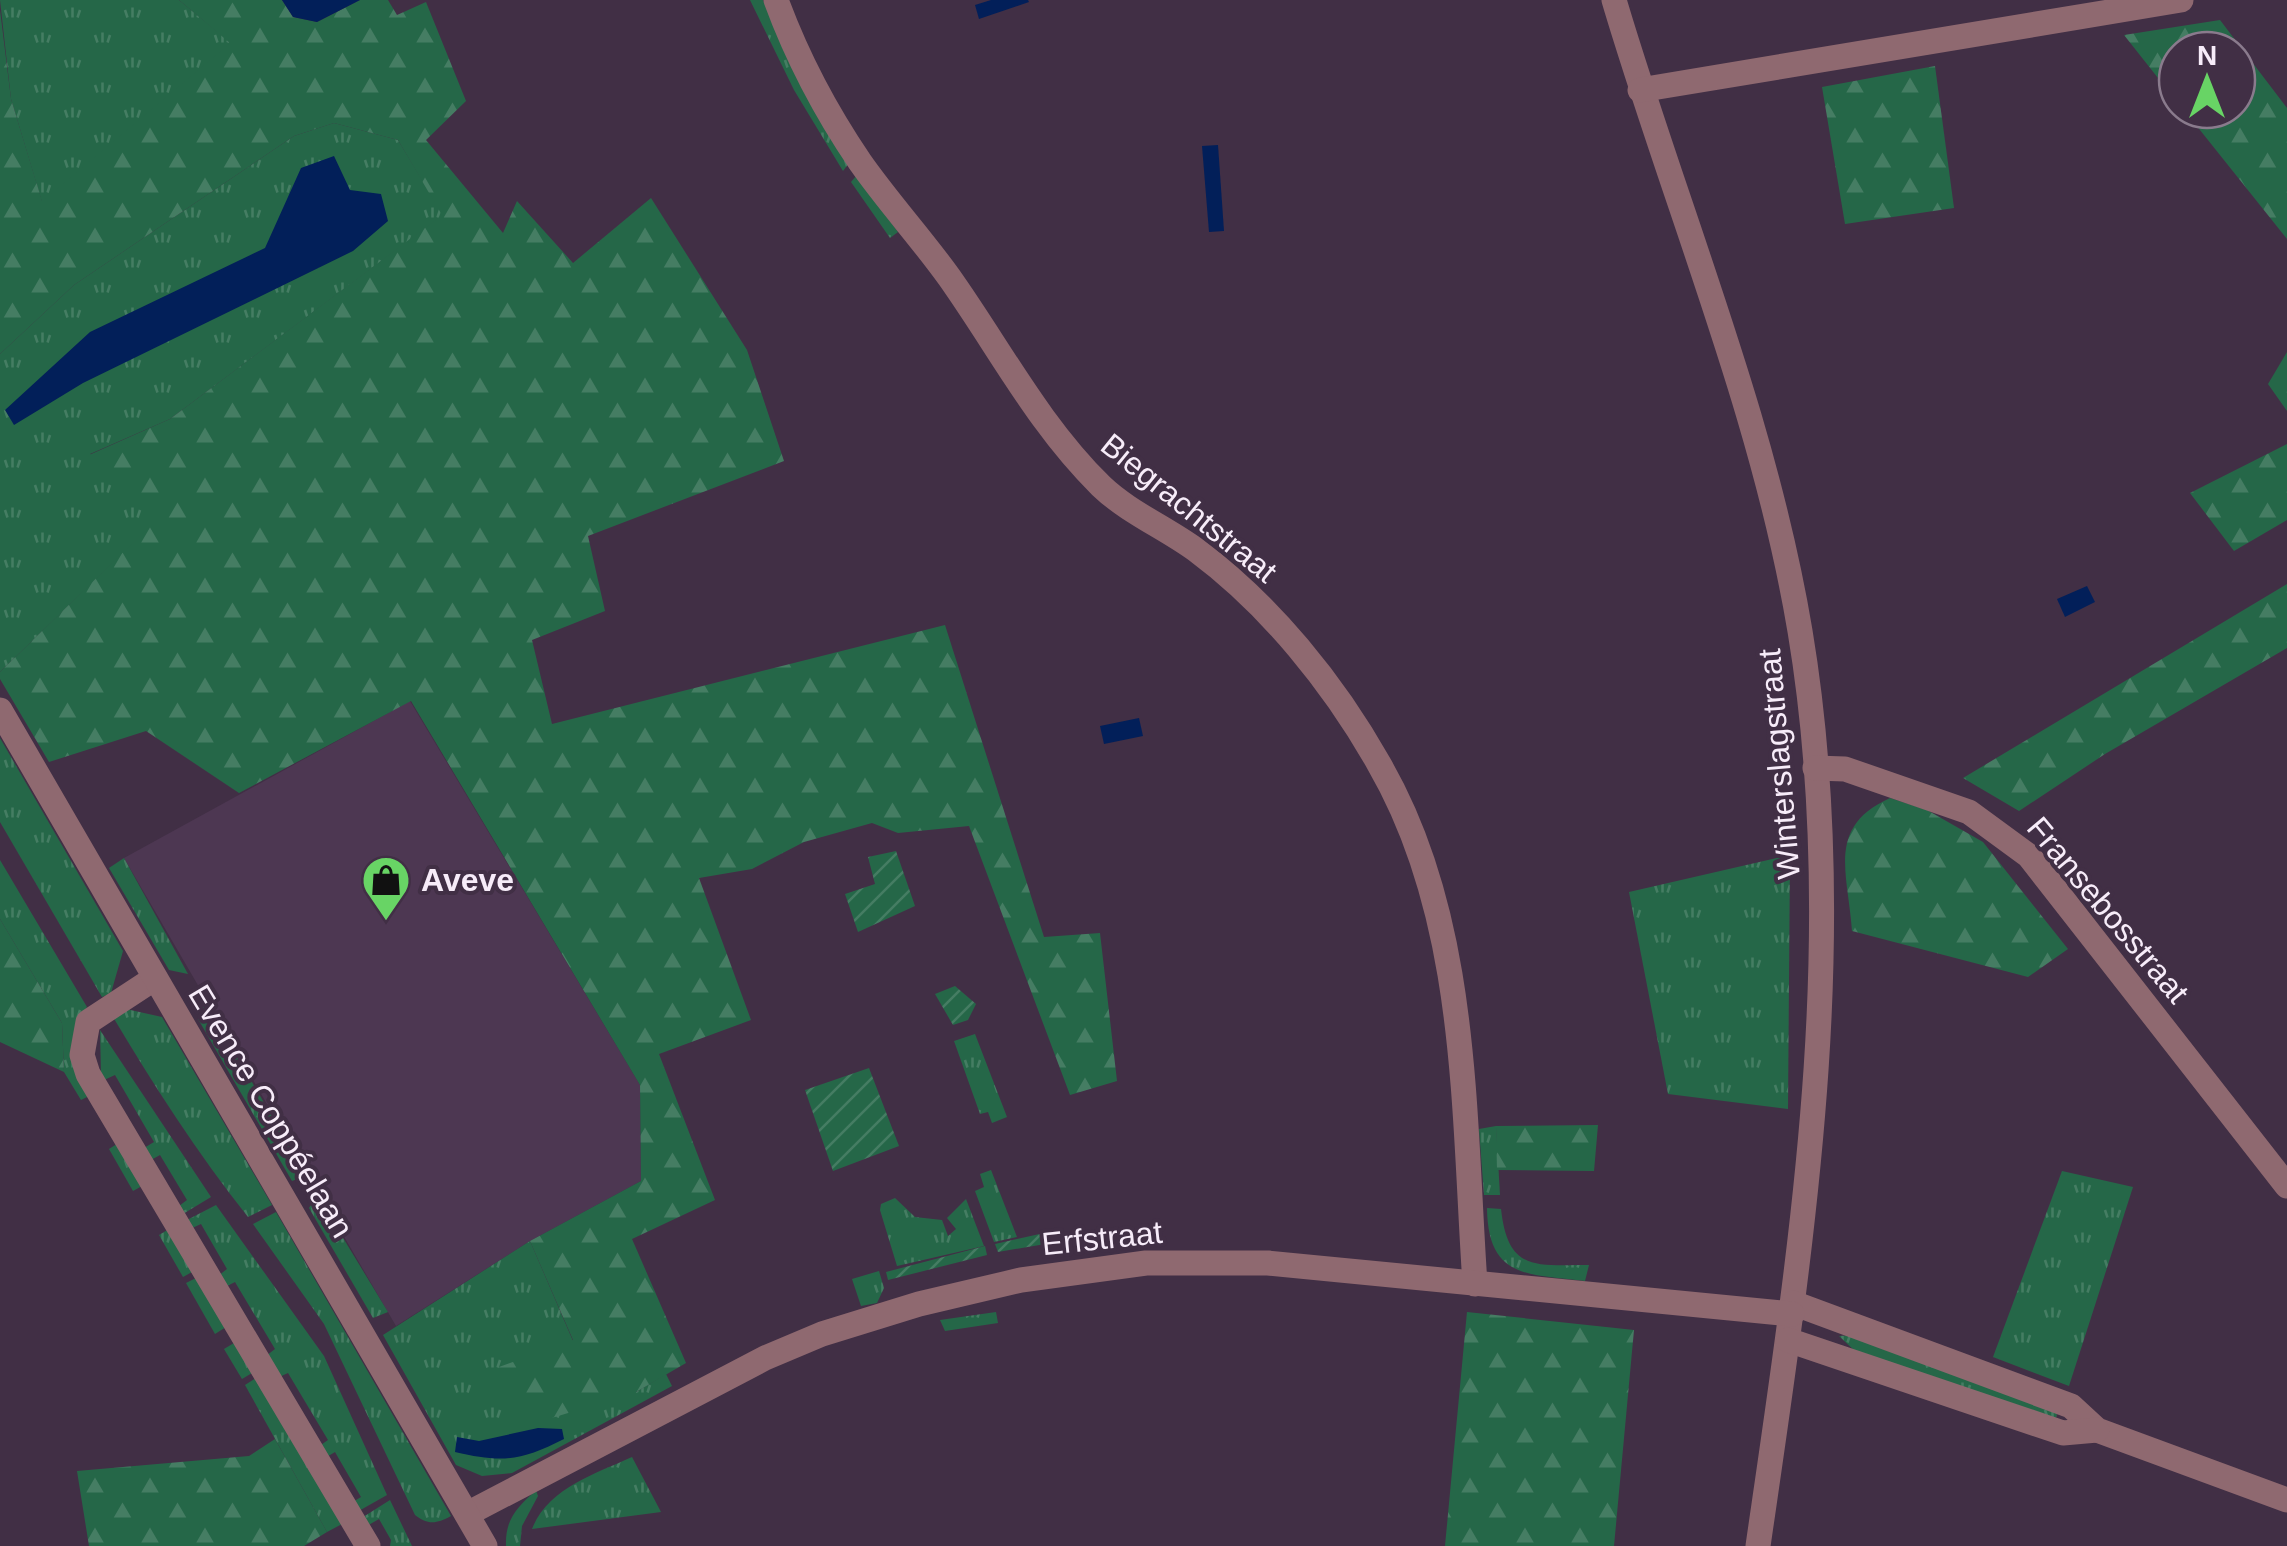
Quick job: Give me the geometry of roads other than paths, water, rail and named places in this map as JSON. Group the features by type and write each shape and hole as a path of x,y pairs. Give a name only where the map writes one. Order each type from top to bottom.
{"street":[{"name":"Biegrachtstraat","path":"776,0 795,51 860,161 949,277 1043,423 1105,490 1198,552 1257,604 1326,682 1380,765 1416,844 1443,930 1459,1045 1476,1284"},
{"name":"Winterslagstraat","path":"1614,0 1742,398 1777,522 1800,632 1815,768 1825,914 1821,1040 1791,1319 1758,1546"},
{"path":"1640,90 2182,0"},
{"name":"Evence Coppéelaan","path":"0,710 485,1546"},
{"name":"Fransebosstraat","path":"1815,768 1845,769 1969,812 2015,844 2287,1186"},
{"path":"155,978 88,1022 82,1054 88,1074 368,1546"},
{"name":"Erfstraat","path":"467,1514 765,1358 822,1334 977,1288 1146,1263 1268,1263 1791,1319"},
{"path":"1791,1319 2063,1433 2097,1430"},
{"path":"1791,1319 2071,1406 2097,1430 2287,1500"}],"water":[{"path":"282,0 360,0 317,22 293,17"},
{"path":"991,0 1029,2 979,19 975,5"},
{"path":"1218,145 1224,231 1209,232 1202,146"},
{"path":"334,156 350,190 381,194 388,221 353,251 83,383 14,425 5,410 90,332 265,248 301,168"},
{"path":"2087,586 2095,602 2065,617 2057,599"},
{"path":"1139,718 1143,736 1104,744 1100,726"},
{"path":"538,1428 562,1429 564,1439 511,1458 455,1452 457,1437 479,1441"}],"place":[{"name":"Aveve","path":"386,922"}]}
